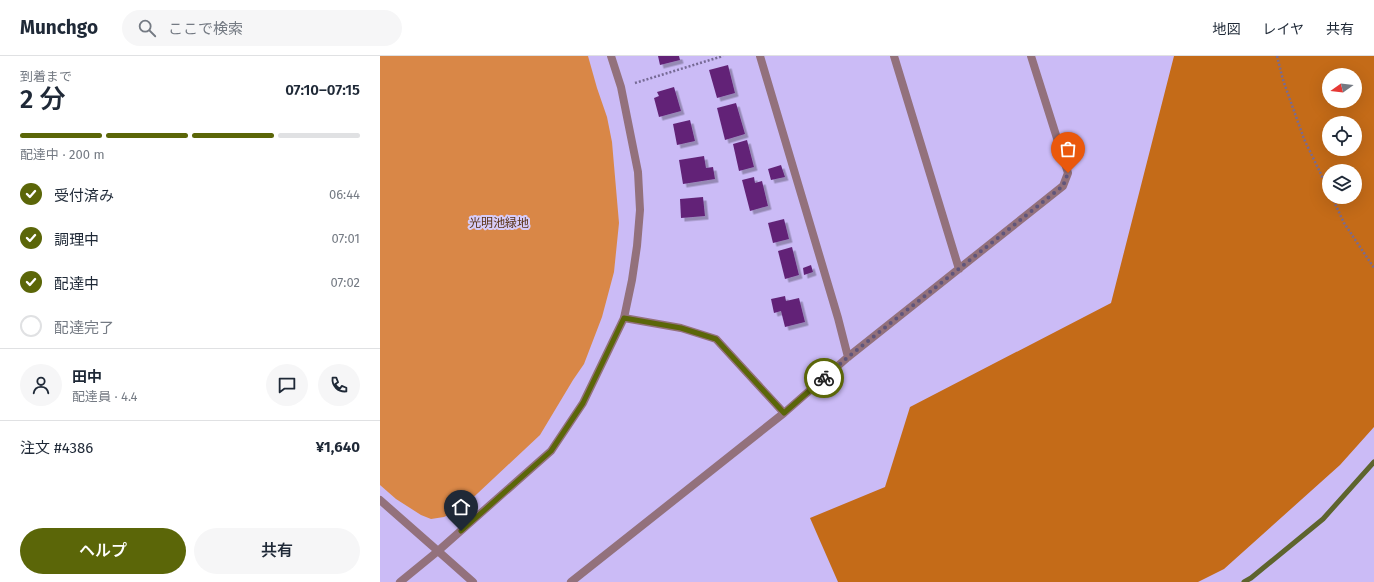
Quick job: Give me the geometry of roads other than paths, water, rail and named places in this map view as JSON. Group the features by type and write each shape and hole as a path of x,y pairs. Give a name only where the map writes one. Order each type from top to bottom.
{"street":[{"path":"400,582 438,551 551,451 583,403 624,318 632,280 640,210 638,172 621,87 611,56"},
{"path":"760,56 838,318 848,357"},
{"path":"894,56 959,269"},
{"path":"571,582 784,413 848,357 1063,186 1068,173 1031,56"},
{"path":"624,318 681,328 716,339 784,413"},
{"path":"380,500 473,582"}],"waterway":[{"path":"1244,582 1251,578 1323,519 1374,462"}],"park label":[{"name":"光明池緑地","path":"499,223"}]}
